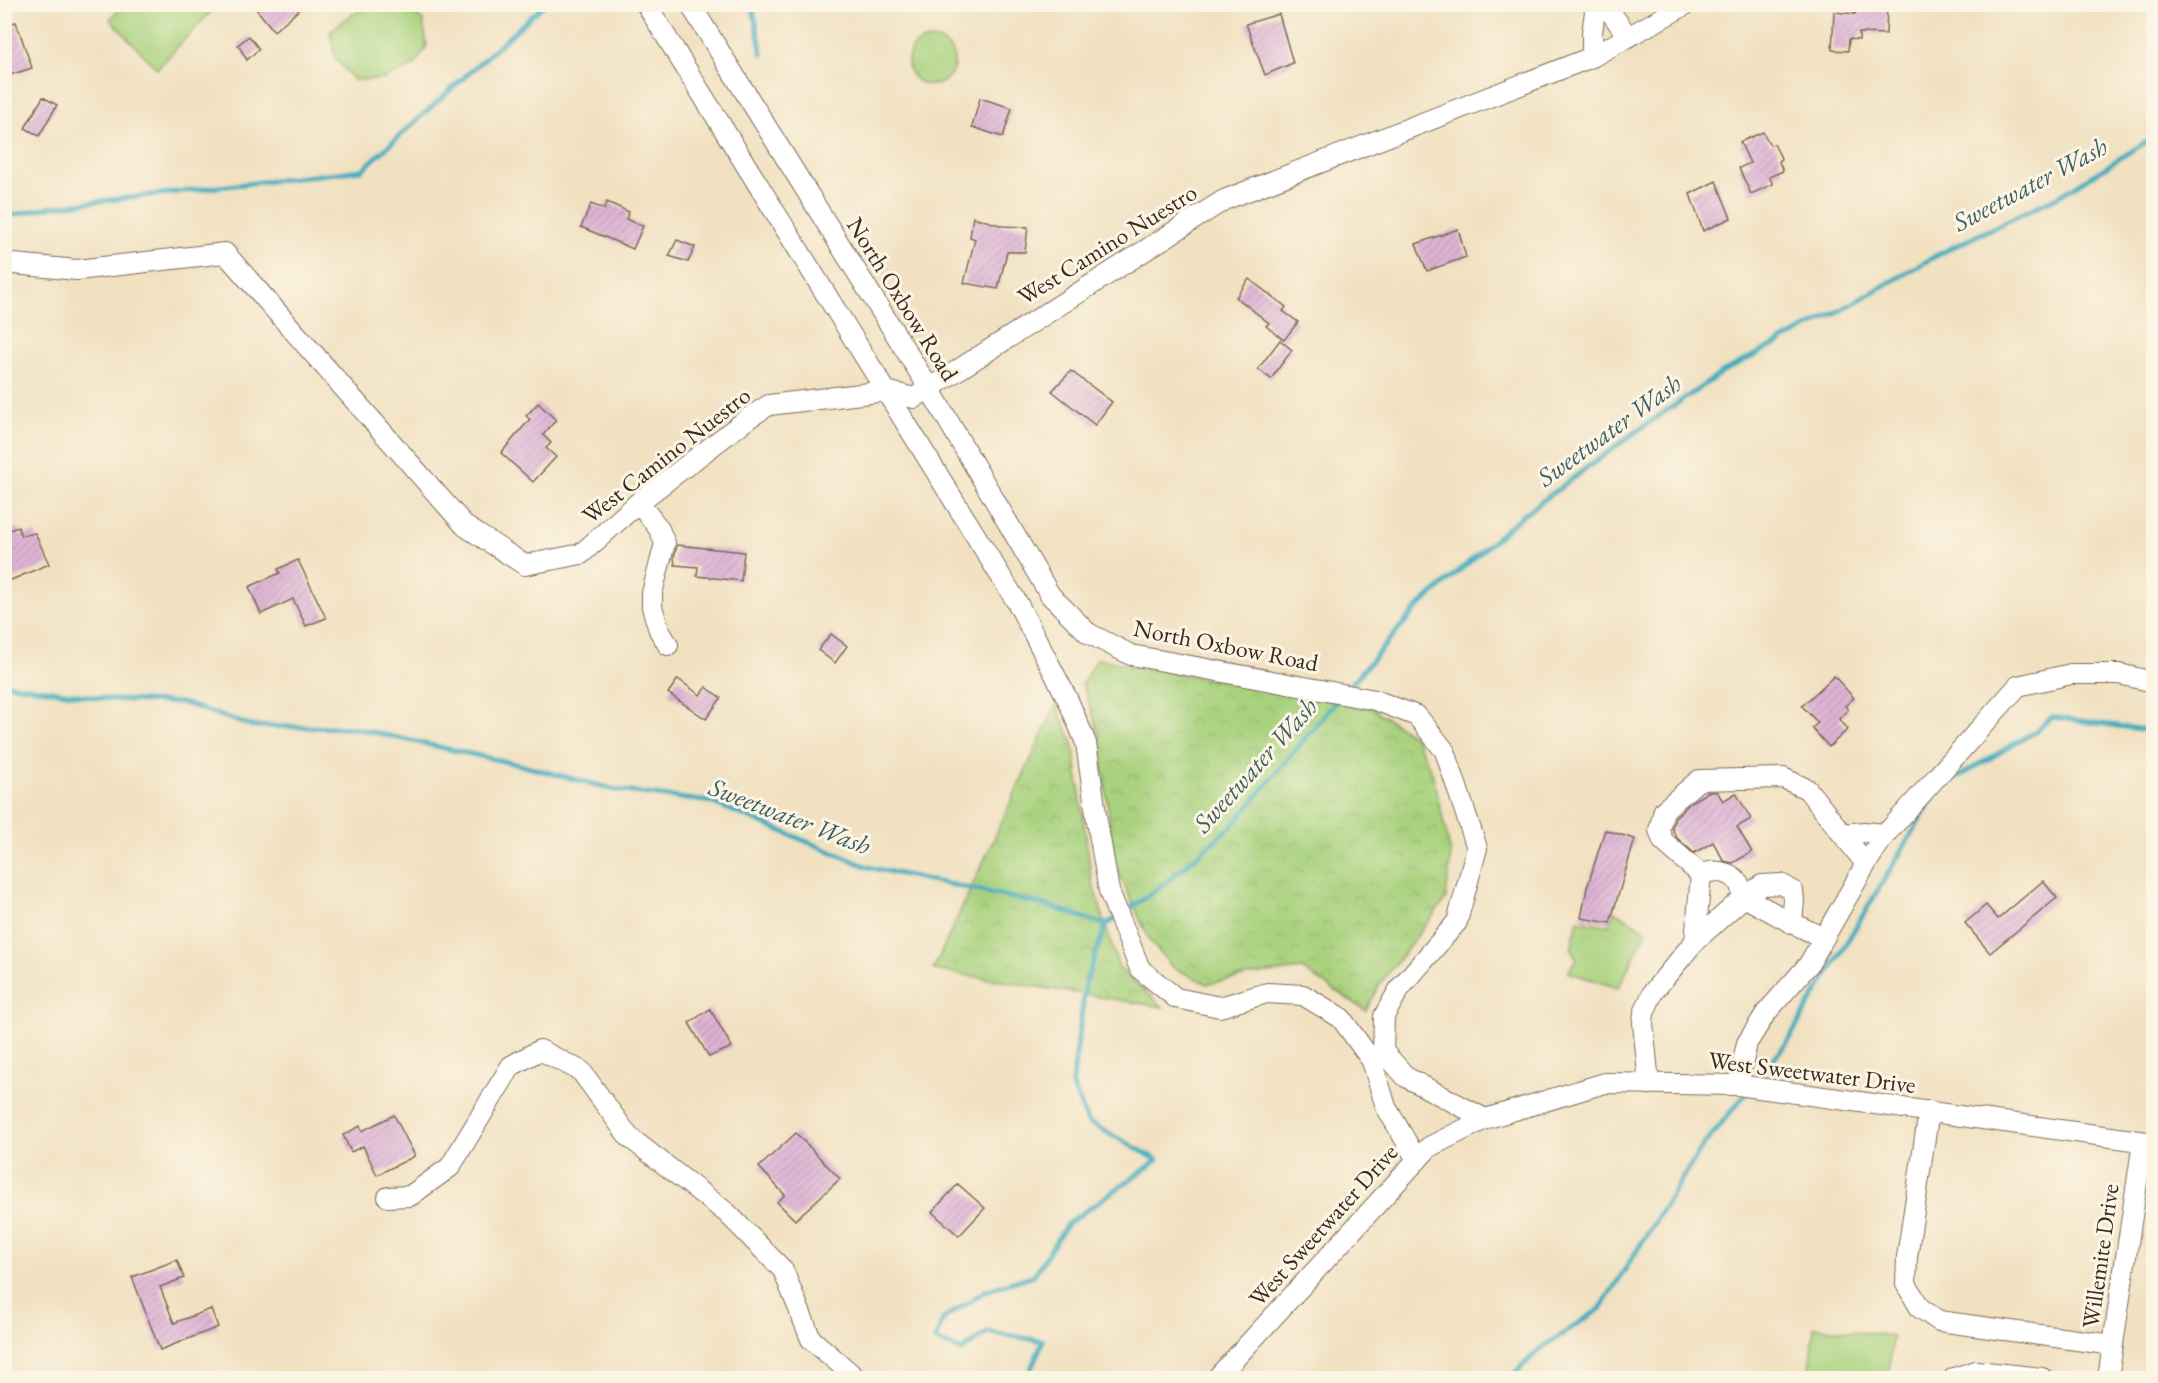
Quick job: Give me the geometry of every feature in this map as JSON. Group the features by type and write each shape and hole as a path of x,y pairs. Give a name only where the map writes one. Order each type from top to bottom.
{"street":[{"path":"646,4 1018,604 1068,700 1086,744 1109,891 1140,969 1176,998 1220,1006 1267,993 1303,994 1341,1018 1372,1061 1386,1107 1417,1160"},
{"name":"North Oxbow Road","path":"690,4 929,388 1050,595 1088,633 1131,656 1375,700 1417,716 1445,751 1477,848 1457,922 1400,988 1384,1016 1383,1051 1406,1077 1485,1119"},
{"path":"1592,57 1592,33 1596,4"},
{"path":"1605,4 1628,37"},
{"name":"West Camino Nuestro","path":"4,263 77,270 225,253 465,526 525,565 581,554 639,502 769,405 886,391 914,398 1224,200 1592,57 1687,4"},
{"path":"639,502 659,529 665,543 652,593 652,607 659,630 668,645"},
{"path":"1738,1085 1747,1043 1766,1013 1809,964 1866,864 1886,834 2018,686 2071,674 2119,674 2154,682"},
{"path":"1701,875 1663,841 1659,830 1664,810 1699,780 1783,778 1807,789 1866,864"},
{"path":"1842,834 1864,832 1886,834"},
{"path":"1701,875 1723,872 1738,881 1744,897 1824,938"},
{"path":"1695,941 1701,875"},
{"path":"1649,1084 1644,1012 1653,992 1695,941 1744,897 1762,885 1781,884 1793,891 1792,923"},
{"path":"388,1197 410,1196 450,1167 511,1066 540,1050 581,1071 629,1137 727,1213 783,1270 811,1339 856,1378"},
{"name":"West Sweetwater Drive","path":"1217,1378 1429,1147 1485,1119 1605,1083 1738,1085 2148,1142"},
{"path":"1929,1112 1907,1257 1906,1284 1920,1308 1939,1321 2113,1345"},
{"name":"Willemite Drive","path":"2108,1378 2148,1142"},
{"path":"1954,1378 1976,1371 2036,1378"}],"green space":[{"path":"125,4 217,5 157,69 110,19"},
{"path":"375,6 405,6 423,21 427,46 415,65 383,79 354,80 335,58 330,32 359,11"},
{"path":"931,39 947,46 954,62 947,78 931,85 915,78 908,62 915,46"},
{"path":"1097,659 1371,708 1414,736 1432,772 1451,854 1446,899 1379,985 1366,1011 1302,969 1252,975 1207,984 1172,967 1150,941 1115,865 1099,733 1082,683"},
{"path":"1056,705 1073,743 1092,881 1119,968 1163,1007 933,970"},
{"path":"1614,911 1647,931 1618,988 1568,972 1577,959 1571,949 1578,920 1609,926"},
{"path":"1814,1327 1893,1336 1888,1378 1808,1378"}],"building":[{"path":"252,4 306,4 274,31"},
{"path":"1856,4 1887,4 1886,34 1859,33 1859,40 1849,39 1848,51 1832,50 1834,12 1855,14"},
{"path":"1279,14 1293,63 1265,75 1246,24"},
{"path":"16,22 32,68 7,76 4,68 4,25"},
{"path":"249,36 259,49 247,60 238,45"},
{"path":"43,97 57,105 39,136 25,128"},
{"path":"980,98 1012,108 1003,137 972,127"},
{"path":"1763,132 1770,145 1774,144 1781,158 1779,162 1783,171 1769,177 1773,184 1751,194 1739,168 1750,163 1740,142"},
{"path":"1716,181 1731,218 1703,231 1690,194"},
{"path":"607,202 629,212 626,219 643,226 633,249 581,227 591,204 604,209"},
{"path":"973,217 1003,226 1028,227 1025,252 1007,252 998,289 964,283 975,239 970,237"},
{"path":"1458,229 1466,257 1427,271 1416,244"},
{"path":"677,240 695,247 688,262 669,256"},
{"path":"1249,279 1286,307 1283,311 1298,322 1284,340 1266,326 1269,323 1236,297"},
{"path":"1280,340 1292,350 1271,379 1258,369"},
{"path":"1071,371 1112,402 1095,425 1052,391"},
{"path":"538,403 556,420 543,435 551,443 546,448 556,457 533,482 501,453 530,419 526,416"},
{"path":"18,527 21,536 35,533 49,564 4,583 4,532"},
{"path":"677,545 744,552 741,581 697,576 698,567 675,565"},
{"path":"298,560 326,618 306,626 293,599 261,614 249,587 280,573 278,569"},
{"path":"831,634 847,646 835,663 818,650"},
{"path":"1834,676 1854,698 1845,706 1848,710 1839,719 1848,729 1829,747 1812,728 1818,723 1802,706"},
{"path":"678,679 700,695 706,687 721,698 706,719 668,693"},
{"path":"1708,792 1717,792 1723,801 1736,793 1751,819 1737,827 1752,852 1733,863 1724,861 1713,842 1694,853 1677,838 1672,828 1675,817 1694,800"},
{"path":"1605,830 1635,839 1610,923 1581,918 1587,888"},
{"path":"2043,881 2057,898 1990,953 1965,923 1986,905 1998,919"},
{"path":"710,1009 732,1047 709,1057 689,1023"},
{"path":"394,1115 415,1156 377,1175 363,1146 351,1152 343,1135 360,1126 362,1131"},
{"path":"796,1133 840,1179 795,1220 777,1202 785,1195 759,1167"},
{"path":"958,1184 985,1208 959,1236 932,1212"},
{"path":"177,1260 184,1278 160,1287 174,1323 211,1309 218,1327 160,1350 132,1277"}],"waterway":[{"path":"4,217 51,207 362,170 545,4"},
{"path":"752,4 762,54"},
{"name":"Sweetwater Wash","path":"1347,689 1417,608 1518,519 1634,433 1726,370 1843,309 1941,253 2061,195 2154,137"},
{"name":"Sweetwater Wash","path":"4,684 107,699 183,703 252,726 354,728 516,764 616,790 711,802 868,867 1046,905 1106,925 1159,888 1232,826 1339,698"},
{"path":"1754,1082 1786,1044 1939,788 2033,733 2052,717 2154,731"},
{"path":"1027,1378 1043,1341 987,1332 962,1351 935,1340 943,1319 985,1291 1034,1275 1067,1224 1158,1160 1088,1122 1072,1084 1086,981 1106,925"},
{"path":"1510,1378 1540,1349 1600,1309 1702,1147 1747,1092"}]}
